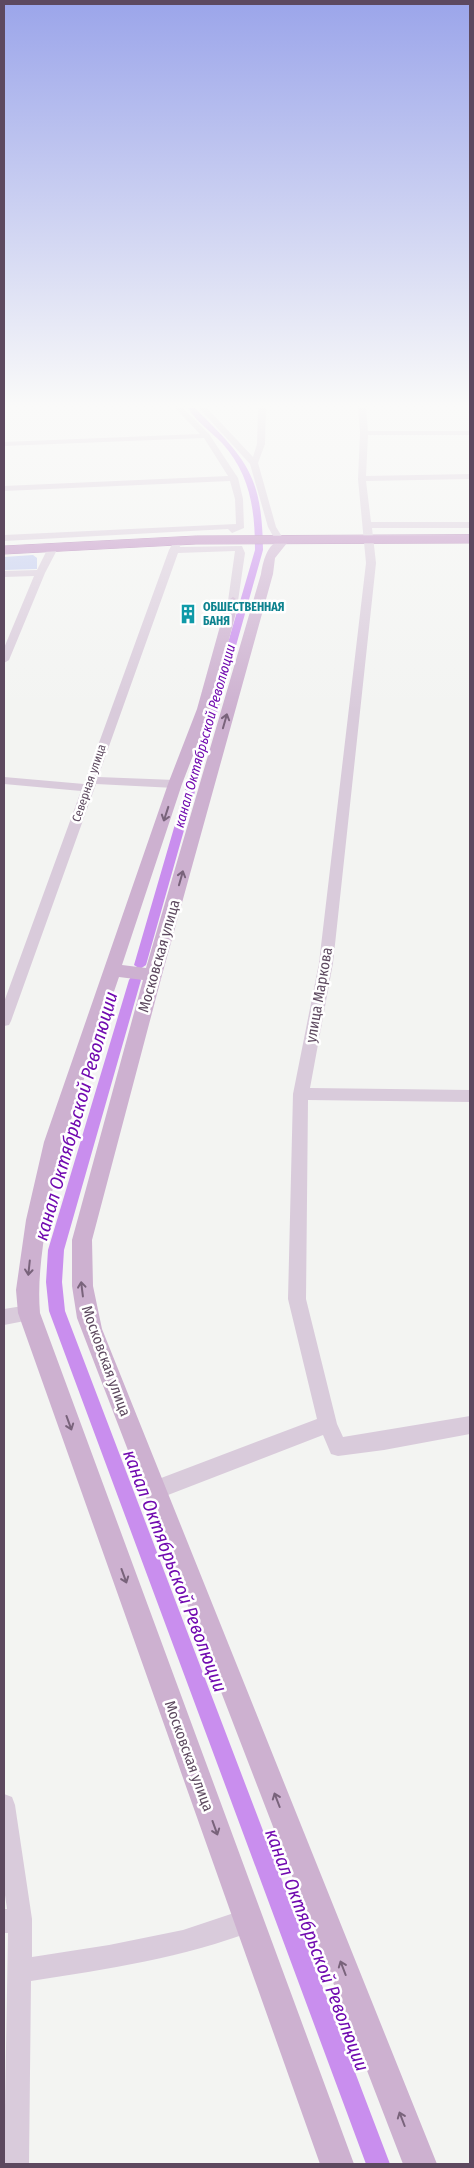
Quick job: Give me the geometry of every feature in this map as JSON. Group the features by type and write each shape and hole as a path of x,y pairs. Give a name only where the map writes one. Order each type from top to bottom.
{"highway":[{"path":"4,552 212,542 470,541"},
{"path":"52,549 175,547 212,542"}],"main road":[{"name":"Московская улица","path":"274,542 82,1240 80,1264 85,1309 92,1329 420,2164"},
{"name":"Московская улица","path":"233,601 204,709 175,784 114,970 54,1142 36,1220 27,1290 28,1313 336,2164"},
{"path":"114,970 154,975"}],"street":[{"path":"240,509 241,526"},
{"path":"267,509 274,542"},
{"name":"улица Маркова","path":"365,509 371,563 326,963 301,1094 297,1299 328,1424 338,1447 384,1441 470,1425"},
{"path":"367,525 470,525"},
{"path":"4,538 241,526"},
{"path":"212,542 213,537 241,526"},
{"name":"Московская улица","path":"175,547 238,548 240,553 233,601"},
{"name":"Северная улица","path":"4,1021 175,547"},
{"path":"4,660 52,549"},
{"path":"4,574 40,573"},
{"path":"4,637 15,636"},
{"path":"4,780 88,784 175,784"},
{"path":"301,1094 470,1096"},
{"path":"4,1317 28,1313"},
{"path":"155,1490 328,1424"},
{"path":"4,1804 12,1920 19,1971 16,2164"},
{"path":"19,1971 183,1942 249,1920"}],"shaded area":[{"path":"33,555 37,558 37,569 4,570 4,557"}],"waterway":[{"name":"канал Октябрьской Революции","path":"140,965 259,550 256,509"},
{"name":"канал Октябрьской Революции","path":"135,980 56,1250 54,1282 57,1311 378,2164"}],"place":[{"name":"ОБШЕСТВЕННАЯ БАНЯ","path":"188,614"}]}
